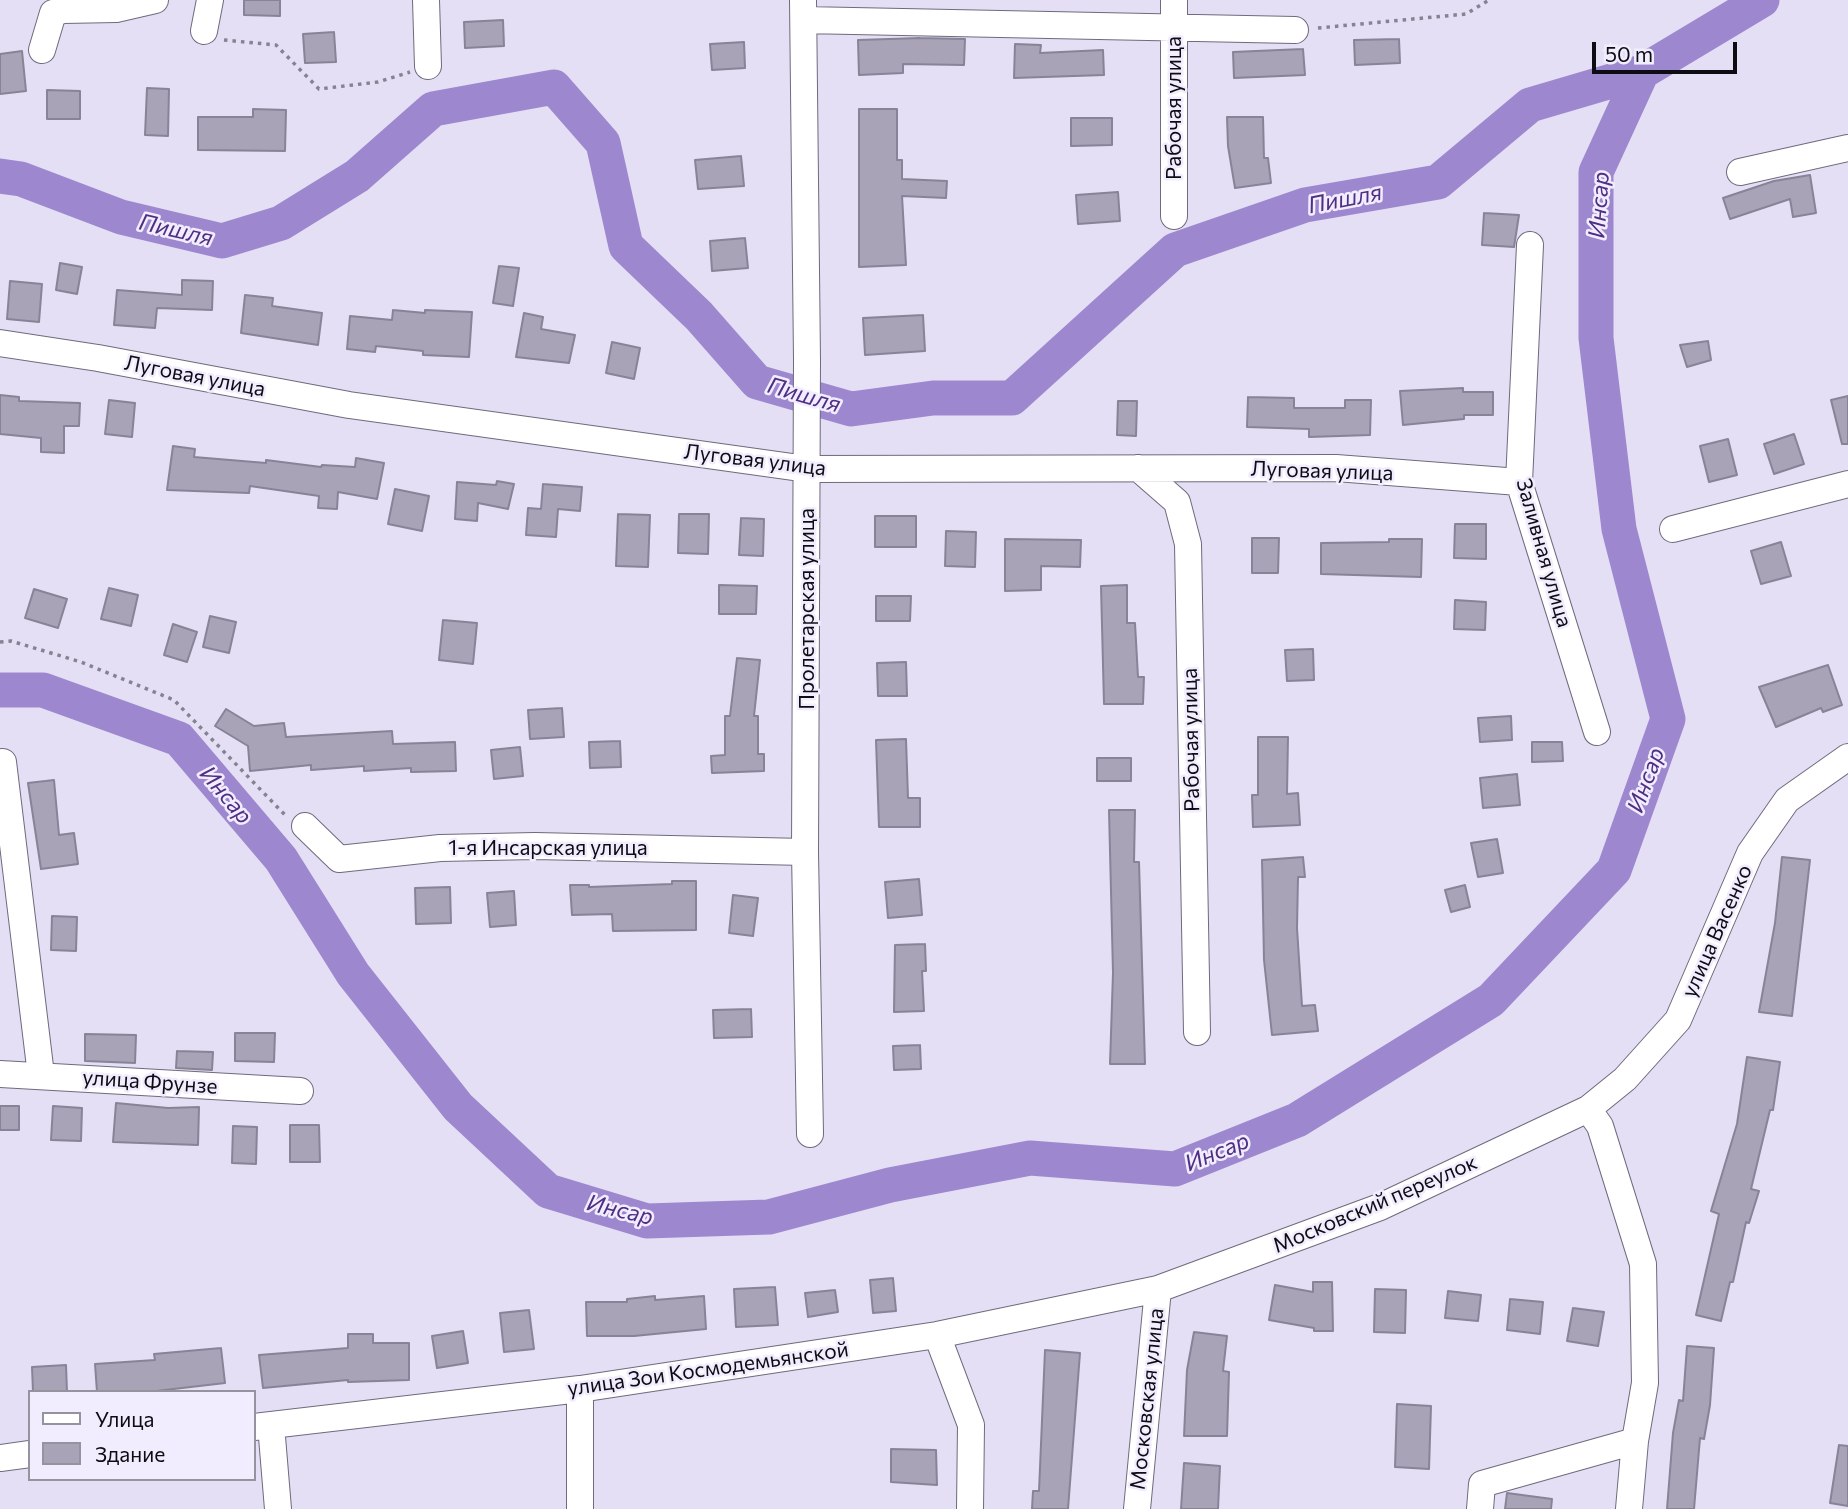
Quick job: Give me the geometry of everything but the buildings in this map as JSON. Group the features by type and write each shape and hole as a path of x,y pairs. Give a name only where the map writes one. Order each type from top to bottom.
{"street":[{"path":"42,50 53,13 63,10 116,9 155,0"},
{"path":"204,31 210,0"},
{"path":"426,0 428,66"},
{"name":"Рабочая улица","path":"1174,0 1174,216"},
{"path":"804,10 1174,28 1295,30"},
{"name":"Пролетарская улица","path":"804,10 807,360 806,852 810,1134"},
{"path":"1741,172 1848,148"},
{"name":"Заливная улица","path":"1530,245 1519,482 1597,732"},
{"name":"Луговая улица","path":"0,343 98,358 349,405 807,470 1336,468 1519,482"},
{"name":"Рабочая улица","path":"1139,468 1177,502 1188,544 1197,1032"},
{"path":"1673,529 1848,484"},
{"name":"улица Васенко","path":"1588,1109 1625,1079 1678,1020 1750,853 1787,800 1848,757"},
{"path":"3,762 41,1075"},
{"name":"1-я Инсарская улица","path":"305,826 339,859 440,848 535,846 806,852"},
{"name":"улица Фрунзе","path":"0,1074 300,1091"},
{"path":"1588,1109 1600,1126 1643,1264 1645,1383 1635,1441 1629,1509"},
{"name":"Московский переулок","path":"1158,1289 1380,1207 1588,1109"},
{"name":"улица Зои Космодемьянской","path":"262,1426 580,1389 937,1335 1158,1289"},
{"name":"Московская улица","path":"1137,1509 1158,1289"},
{"path":"937,1335 971,1425 970,1509"},
{"path":"580,1389 580,1509"},
{"path":"262,1426 278,1509"},
{"path":"1479,1509 1482,1484 1635,1441"},
{"path":"0,1458 28,1454"}],"path":[{"path":"1295,30 1466,14 1489,0"},
{"path":"204,31 208,38 276,45 319,89 378,82 428,66"},
{"path":"0,642 11,641 81,662 174,700 279,811 305,826"}],"waterway":[{"name":"Инсар","path":"0,690 43,690 179,739 281,859 353,974 458,1107 548,1191 647,1221 769,1217 890,1185 1030,1158 1175,1169 1297,1120 1491,1000 1614,870 1668,719 1619,529 1596,338 1596,172 1642,72 1762,0"},
{"name":"Пишля","path":"0,176 21,179 121,217 222,241 281,223 357,176 433,109 554,87 603,143 626,246 699,316 757,382 851,409 933,398 1012,398 1175,250 1305,205 1438,182 1530,105 1642,72"}]}
